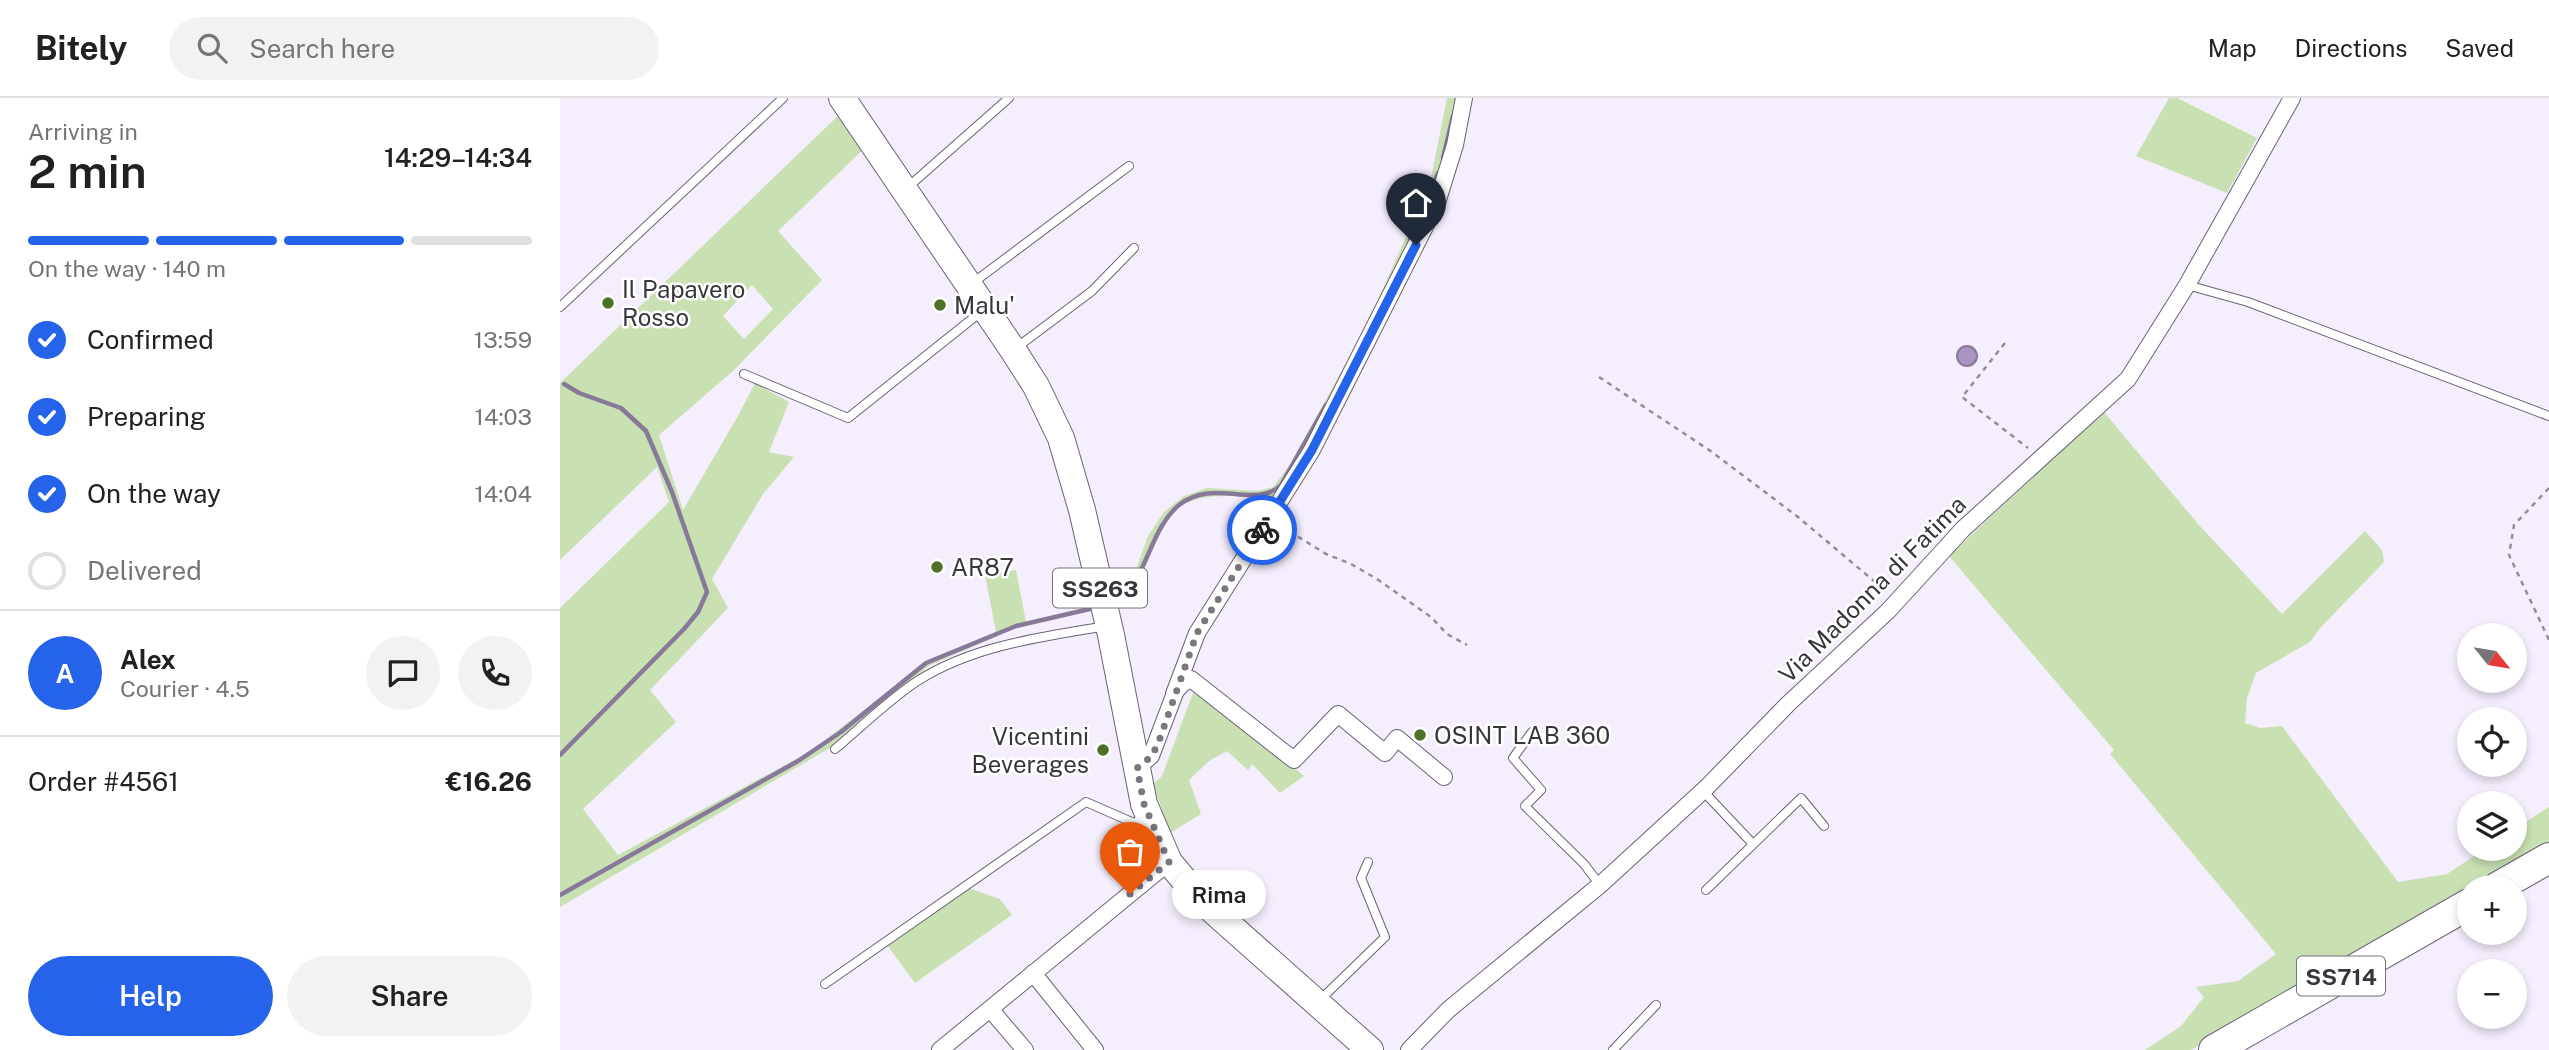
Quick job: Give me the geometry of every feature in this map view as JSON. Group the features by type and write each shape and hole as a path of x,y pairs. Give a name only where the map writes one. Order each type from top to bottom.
{"highway":[{"path":"2520,875 2549,859"},
{"name":"SS714","path":"2214,1050 2457,911"}],"main road":[{"name":"SS263","path":"842,98 1013,350 1036,386 1061,438 1083,510 1148,814 1169,862 1200,900 1370,1050"}],"street":[{"path":"1137,768 1152,756 1197,633 1312,450 1437,203 1455,145 1464,98"},
{"name":"Via Madonna di Fatima","path":"1409,1050 1448,1010 1600,885 1703,791 1789,703 1896,602 1963,529 2128,379 2187,285 2292,98"},
{"path":"1175,694 1183,683 1191,679 1294,760 1338,714 1385,752 1397,738 1444,776"},
{"path":"940,1050 1169,862"},
{"path":"1033,973 1095,1050"},
{"path":"990,1009 1024,1050"}],"lane":[{"path":"560,307 783,98"},
{"path":"904,191 1009,98"},
{"path":"968,286 1129,166"},
{"path":"1013,350 1091,291 1134,248"},
{"path":"2187,285 2248,302 2549,416"},
{"path":"744,374 848,418 985,309"},
{"path":"835,749 919,680 975,653 1030,639 1109,626"},
{"path":"1532,732 1513,758 1541,790 1525,806 1584,864 1600,885"},
{"path":"1703,791 1752,843"},
{"path":"1706,890 1801,798 1824,825"},
{"path":"825,984 1086,802 1134,823 1148,814"},
{"path":"1317,1004 1385,937 1361,878 1368,862"},
{"path":"1613,1050 1656,1005"}],"path":[{"path":"2005,344 1962,397 2042,458"},
{"path":"1599,377 1712,452 1798,517 1879,583 1896,602"},
{"path":"2549,488 2514,524 2508,555 2549,640"},
{"path":"1268,520 1289,529 1326,554 1377,579 1431,617 1447,634 1467,645"}],"green space":[{"path":"1447,98 1459,98 1439,185 1397,275 1277,499 1216,496 1201,498 1175,510 1158,537 1138,582 1133,578 1148,536 1164,512 1184,496 1207,488 1258,491 1273,487 1289,466 1365,329 1418,210 1431,178"},
{"path":"2169,98 2177,98 2257,138 2227,193 2136,156"},
{"path":"843,111 866,147 778,231 822,280 733,371 659,435 683,510 755,383 789,402 769,452 794,457 763,494 712,579 728,608 650,690 676,722 583,809 618,855 811,751 928,660 996,632 985,575 1016,570 1026,622 997,632 998,636 930,665 833,746 560,907 560,608 669,502 657,467 560,560 560,383","holes":["752,285 773,309 744,339 723,316"]},
{"path":"2103,411 2199,525 2282,614 2365,531 2382,550 2384,562 2321,627 2310,642 2256,673 2247,698 2245,723 2260,728 2282,726 2398,882 2447,874 2467,861 2522,861 2497,875 2457,875 2457,898 2191,1050 2145,1050 2181,1026 2204,997 2196,987 2238,981 2276,954 2110,754 2114,750 1949,556"},
{"path":"1196,685 1304,776 1280,793 1252,764 1248,770 1227,751 1209,761 1189,780 1201,814 1170,833 1153,784 1162,776"},
{"path":"2549,807 2549,846 2527,858 2527,821"},
{"path":"968,888 1000,899 1012,915 915,983 887,945"}],"shaded area":[{"path":"1967,346 1974,349 1977,356 1974,363 1967,366 1960,363 1957,356 1960,349"}],"waterway":[{"path":"1443,158 1453,116"},
{"path":"1410,239 1438,173"},
{"path":"560,755 684,629 698,612 707,592 672,492 646,431 621,408 579,393 564,384"},
{"path":"1120,601 1139,574 1161,527 1179,505 1192,497 1206,494 1259,495 1271,492 1281,485 1326,405"},
{"path":"560,895 798,761 841,732 926,663 1016,626 1094,608"}],"way so far":[{"path":"1130,894 1169,862 1144,804 1137,768 1152,756 1159,741 1197,633 1262,530"}],"place":[{"name":"Il Papavero Rosso","path":"608,303"},
{"name":"Malu'","path":"940,305"},
{"name":"AR87","path":"937,567"},
{"name":"OSINT LAB 360","path":"1420,735"},
{"name":"Vicentini Beverages","path":"1103,750"},
{"name":"Rima","path":"1130,894"}],"route":[{"path":"1262,530 1312,450 1416,245"}]}
